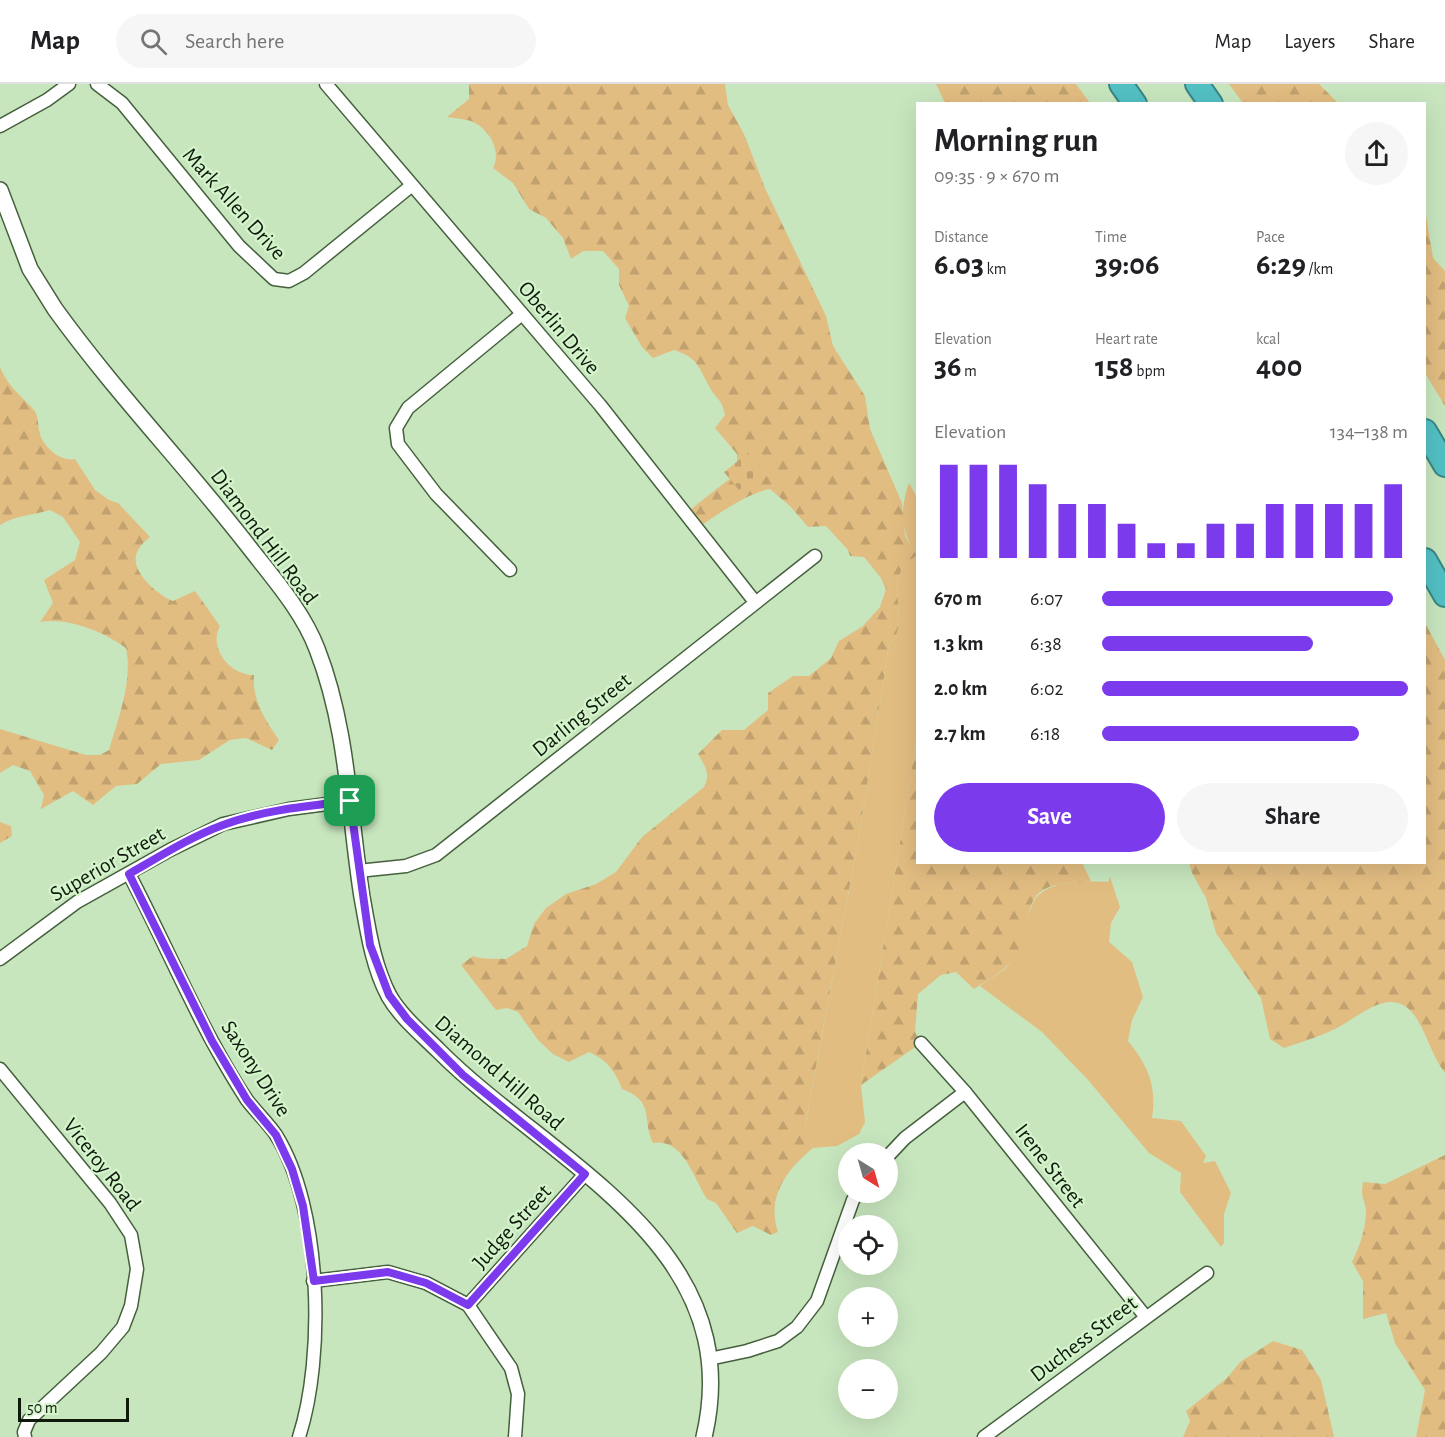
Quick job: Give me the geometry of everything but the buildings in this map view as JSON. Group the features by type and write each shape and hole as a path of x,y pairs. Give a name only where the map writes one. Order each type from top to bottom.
{"highway":[{"path":"1121,84 1134,102"},
{"path":"1197,84 1210,102"},
{"path":"1426,562 1445,596"}],"street":[{"path":"0,126 47,100 69,84"},
{"name":"Mark Allen Drive","path":"97,84 122,103 238,246 274,279 289,281 304,273 411,186"},
{"name":"Oberlin Drive","path":"326,84 656,474 755,602"},
{"name":"Diamond Hill Road","path":"0,190 30,269 55,309 276,582 317,647 337,714 370,945 389,995 407,1019 463,1075 585,1174 649,1230 685,1283 702,1320 709,1359 708,1419 704,1437"},
{"path":"510,570 436,494 398,444 396,428 408,408 522,314"},
{"name":"Darling Street","path":"358,871 406,866 436,855 815,556"},
{"name":"Superior Street","path":"0,959 77,902 170,850 223,824 289,809 350,801"},
{"name":"Saxony Drive","path":"129,874 212,1041 247,1100 276,1135 292,1169 303,1206 314,1281 317,1339 310,1405 299,1437"},
{"name":"Irene Street","path":"921,1043 965,1092 1145,1316"},
{"name":"Viceroy Road","path":"0,1069 110,1203 131,1235 137,1269 131,1306 123,1327 101,1353 29,1420 24,1432 25,1437"},
{"path":"898,1145 965,1092"},
{"name":"Judge Street","path":"468,1305 585,1174"},
{"path":"709,1359 747,1351 778,1341 797,1327 816,1301 852,1203"},
{"path":"314,1281 388,1272 426,1283 468,1305 511,1368 518,1394 515,1437"},
{"name":"Duchess Street","path":"984,1437 1145,1316 1207,1273"}],"green space":[{"path":"469,84 725,84 728,105 744,134 765,188 826,316 833,346 865,396 870,429 902,503 905,536 916,554 899,575 897,587 899,624 896,635 889,645 859,836 805,1125 813,1148 795,1165 781,1185 775,1207 778,1232 771,1235 753,1226 737,1233 716,1203 707,1199 680,1153 672,1146 653,1143 644,1105 640,1099 622,1089 617,1077 605,1062 589,1052 569,1062 553,1054 538,1040 518,1012 507,1008 496,1010 461,965 473,956 506,959 527,946 534,924 546,908 566,894 596,884 616,872 642,837 704,787 707,774 698,754 722,730 744,730 768,710 768,693 793,676 809,676 831,658 839,641 863,626 880,607 886,589 881,578 864,557 850,556 848,550 826,526 808,527 790,506 770,489 742,500 697,528 686,513 737,473 737,454 715,428 725,415 722,405 699,368 688,356 674,350 653,358 642,347 625,318 629,306 619,285 619,269 603,251 583,251 571,259 563,238 546,218 529,209 513,183 493,168 496,154 488,134 471,121 447,117 469,99"},
{"path":"936,84 1076,84 1089,102 945,102"},
{"path":"1229,84 1319,84 1337,102 1242,102"},
{"path":"1426,215 1433,258 1445,271 1445,406 1426,375"},
{"path":"0,367 10,384 35,411 40,434 49,449 64,458 75,459 95,490 109,500 118,503 150,537 140,547 136,556 138,570 142,576 161,594 173,601 195,591 220,626 217,643 224,659 237,670 254,675 257,701 279,740 272,750 246,738 230,740 199,760 161,764 137,784 116,786 93,805 73,791 41,809 44,795 30,771 13,765 0,773 0,729 86,755 100,755 109,750 124,700 128,661 126,648 97,631 62,622 40,622 53,603 44,580 75,560 80,542 63,517 50,510 17,518 0,525"},
{"path":"748,453 764,471 739,490 724,472"},
{"path":"909,483 916,495 916,554 905,530 904,503"},
{"path":"916,557 916,742 861,1085 865,1122 859,1134 838,1143 837,1146 813,1148 805,1126 859,836 889,645 896,635 899,624 897,587 899,575 905,565"},
{"path":"1426,625 1445,660 1445,1073 1415,1016 1406,1007 1396,1002 1386,1002 1375,1006 1329,1032 1284,1048 1270,1039 1261,998 1216,933 1206,898 1189,864 1426,864"},
{"path":"916,742 916,864 1082,864 1091,881 1056,885 1038,894 1030,909 1025,938 1017,955 990,979 974,989 956,972 941,975 918,994 915,1032 921,1043 861,1085"},
{"path":"0,822 11,826 12,836 0,843"},
{"path":"1110,877 1120,907 1111,923 1109,942 1132,962 1143,997 1132,1020 1128,1041 1146,1067 1149,1076 1153,1096 1152,1118 1181,1121 1206,1156 1203,1163 1215,1161 1231,1193 1224,1214 1224,1243 1221,1247 1180,1192 1181,1173 1149,1153 1089,1081 1042,1032 980,986 1007,966 1015,956 1031,908 1043,892 1075,882 1108,882"},
{"path":"1445,1155 1445,1437 1416,1437 1425,1390 1395,1343 1386,1313 1363,1319 1363,1281 1352,1262 1365,1223 1363,1182 1385,1184"},
{"path":"1273,1341 1302,1350 1321,1380 1334,1437 1183,1437 1190,1421 1186,1411 1227,1378 1240,1362"}],"route":[{"path":"350,801 370,945 389,995 407,1019 463,1075 585,1174 468,1305 426,1283 388,1272 314,1281 303,1206 292,1169 276,1135 247,1100 212,1041 129,874 170,850 223,824 289,809 350,801"}]}
